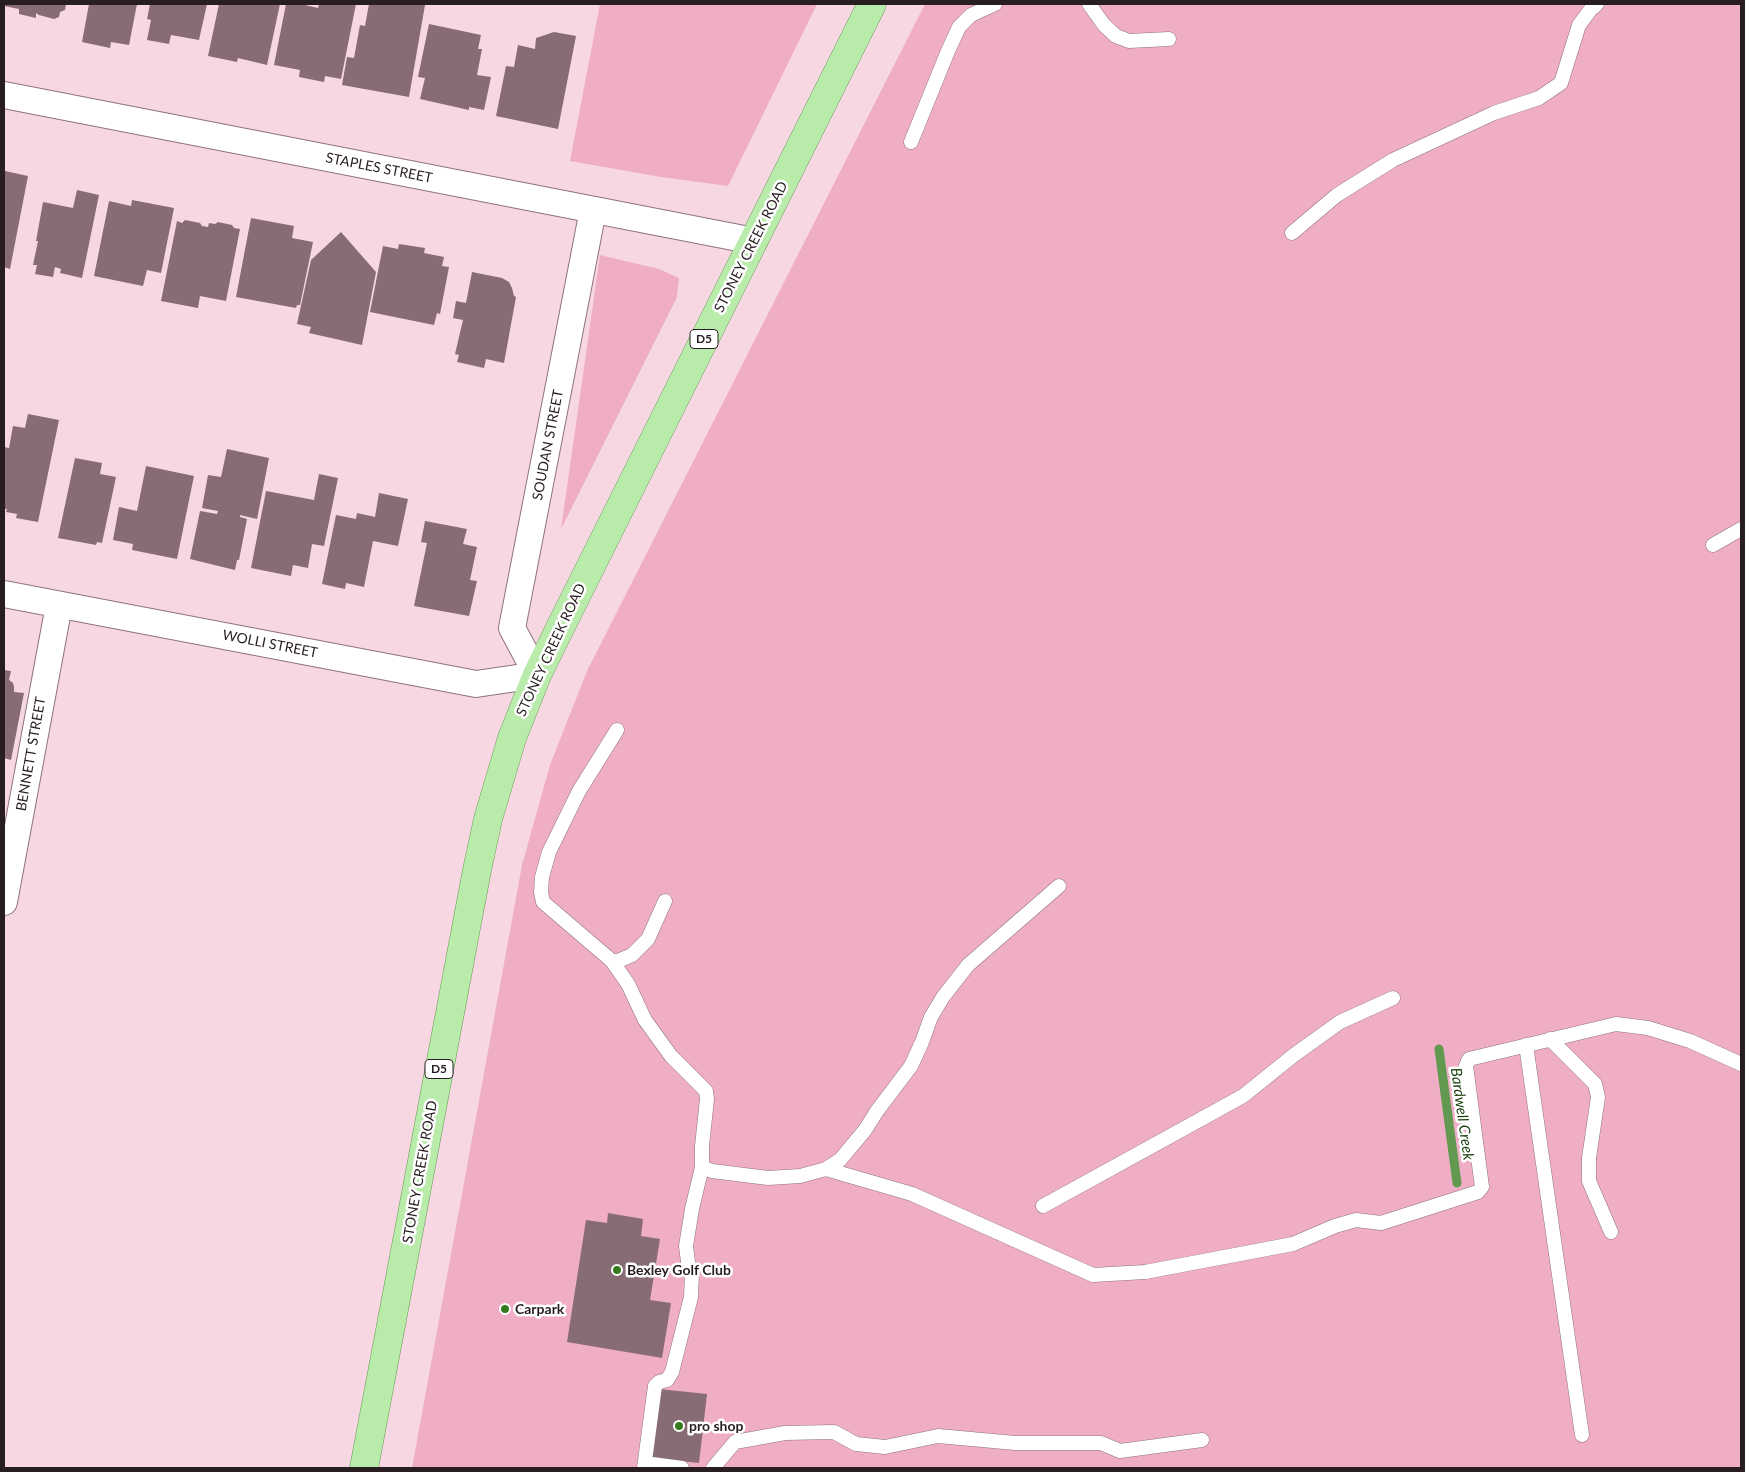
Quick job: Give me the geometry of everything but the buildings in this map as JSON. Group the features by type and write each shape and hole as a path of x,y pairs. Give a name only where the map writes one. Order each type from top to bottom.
{"main road":[{"name":"STONEY CREEK ROAD","path":"364,1468 477,870 488,819 512,738 537,675 872,4"}],"street":[{"name":"STAPLES STREET","path":"4,95 754,241"},
{"name":"SOUDAN STREET","path":"537,675 512,628 593,210"},
{"name":"WOLLI STREET","path":"4,594 476,684 537,675"},
{"name":"BENNETT STREET","path":"4,902 59,605"}],"lane":[{"path":"911,142 959,27 971,15 995,4"},
{"path":"1089,4 1104,25 1116,36 1129,41 1169,39"},
{"path":"1292,234 1337,195 1393,160 1494,113 1538,98 1561,83 1579,25 1590,9 1597,4"},
{"path":"1713,545 1741,529"},
{"path":"617,730 579,790 548,852 542,877 541,892 543,902 612,961 628,984 645,1020 671,1056 706,1091 702,1167 686,1246 688,1262 692,1273 691,1297 672,1372 667,1380 659,1382 655,1386 644,1467 652,1464 682,1468"},
{"path":"702,1167 712,1171 768,1178 800,1176 826,1169 840,1160 854,1144 911,1066 931,1017 943,997 968,965 1059,886"},
{"path":"612,961 618,961 632,955 648,939 665,901"},
{"path":"1043,1206 1243,1096 1294,1055 1340,1022 1393,998"},
{"path":"826,1169 912,1194 1093,1275 1145,1272 1293,1244 1335,1226 1356,1220 1381,1224 1478,1192 1482,1187 1466,1066 1469,1059 1616,1024 1648,1028 1690,1041 1741,1064"},
{"path":"1550,1039 1595,1084 1598,1097 1589,1158 1589,1181 1611,1232"},
{"path":"1526,1045 1582,1435"},
{"path":"713,1468 735,1442 785,1433 834,1432 856,1444 885,1447 938,1436 1015,1443 1101,1443 1120,1451 1202,1440"}],"shaded area":[{"path":"600,4 817,4 728,186 661,177 570,161"},
{"path":"925,4 1741,4 1741,1468 412,1468 522,865 550,765 587,671"},
{"path":"600,255 659,269 679,278 677,297 561,529"}],"waterway":[{"name":"Bardwell Creek","path":"1439,1049 1457,1183"}],"place":[{"name":"Bexley Golf Club","path":"617,1270"},
{"name":"Carpark","path":"505,1309"},
{"name":"pro shop","path":"679,1426"}]}
